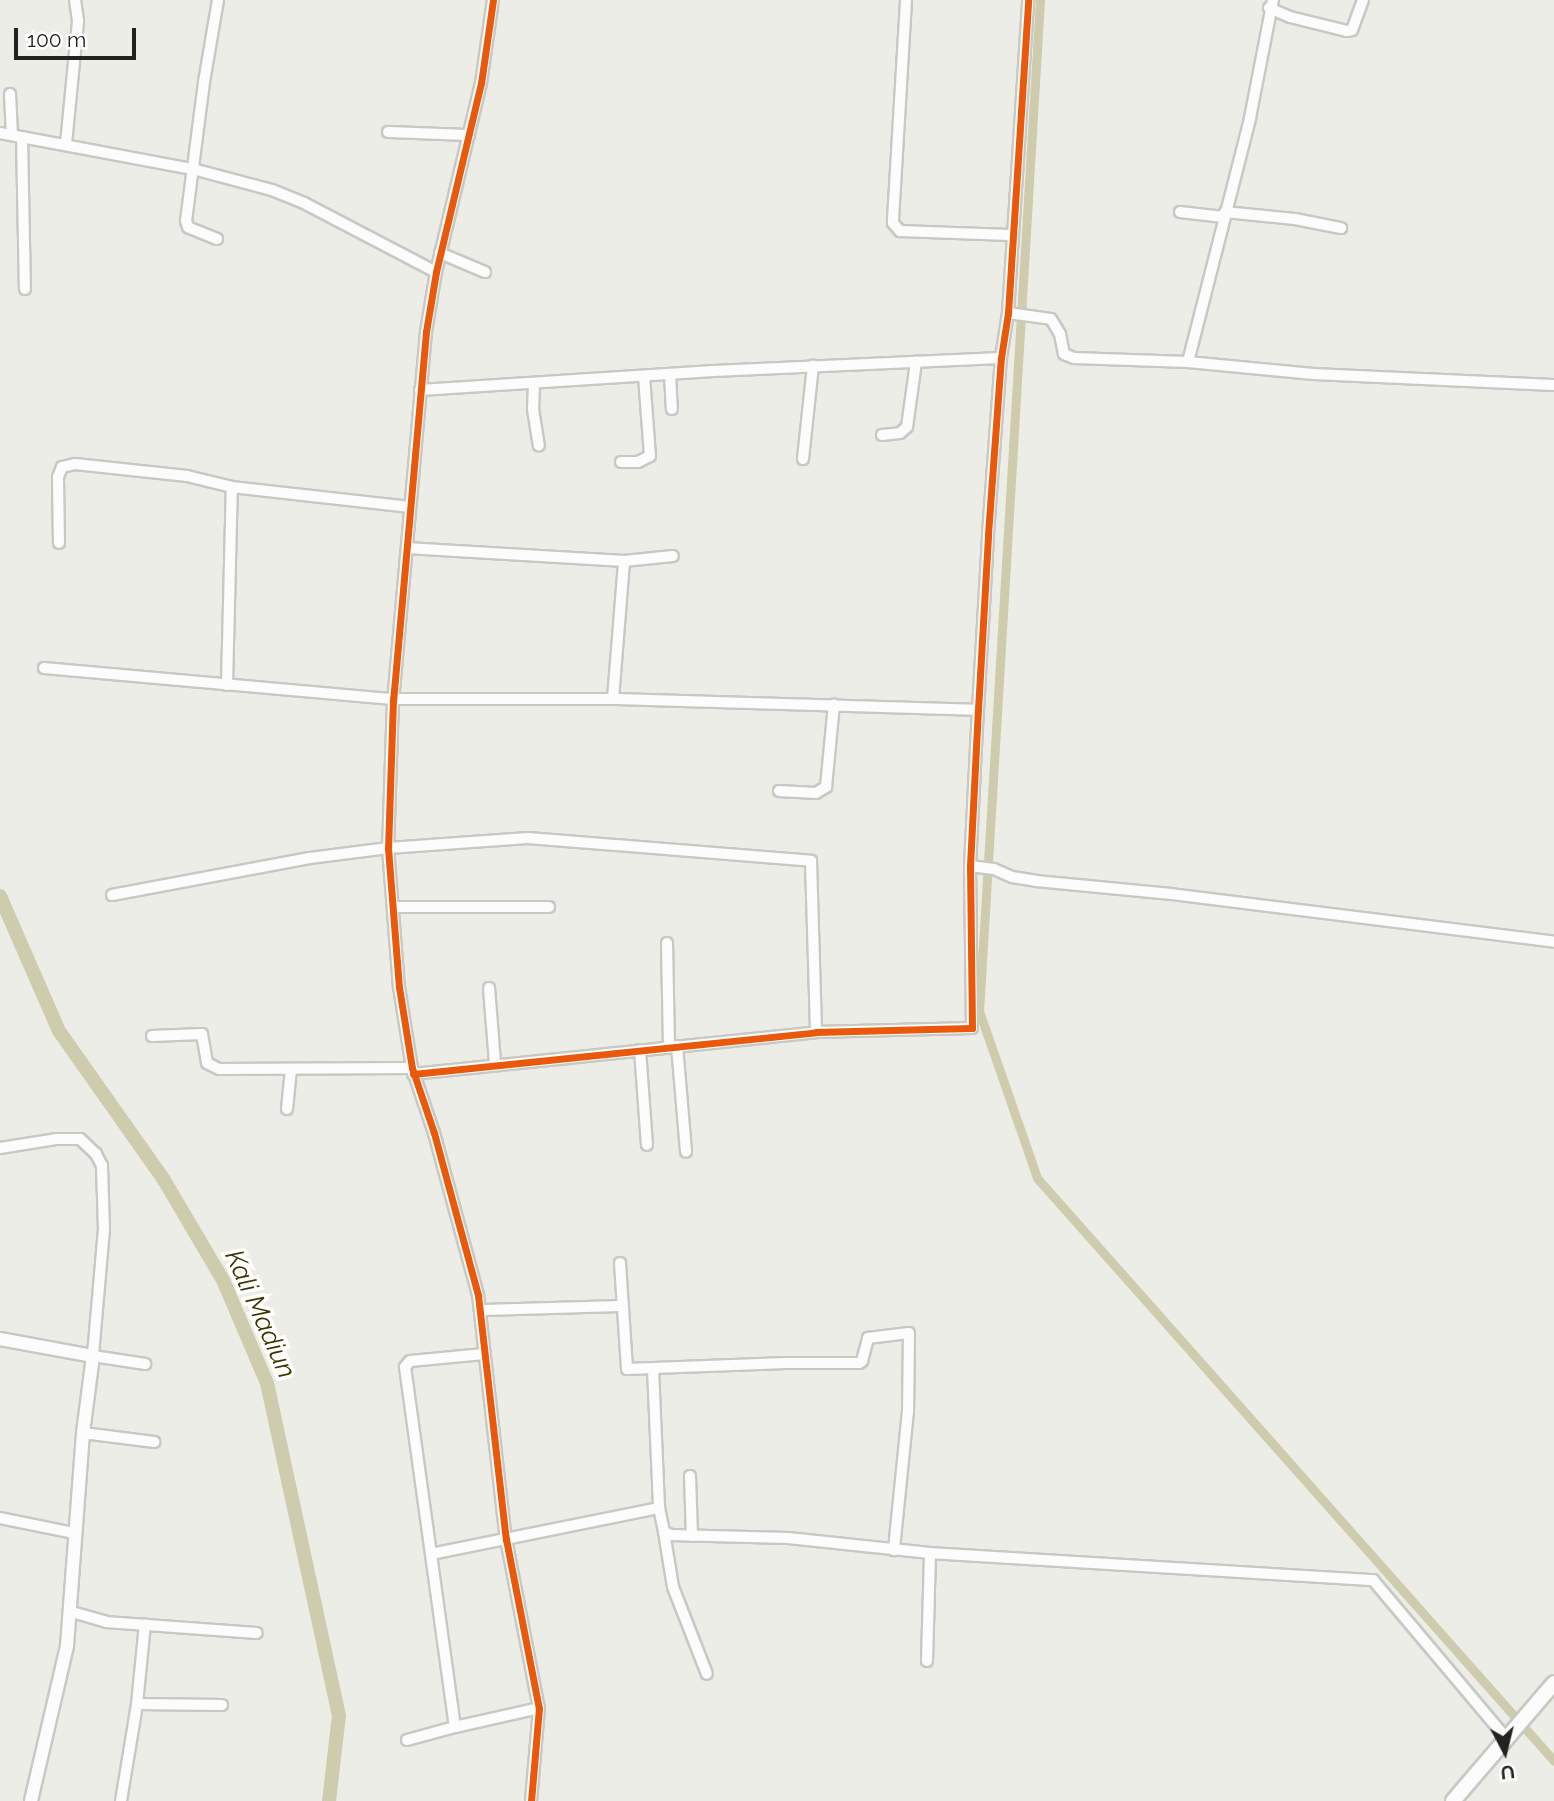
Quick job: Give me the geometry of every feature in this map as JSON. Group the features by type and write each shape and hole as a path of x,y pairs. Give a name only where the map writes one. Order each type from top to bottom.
{"main road":[{"path":"1453,1801 1554,1683"}],"street":[{"path":"66,144 78,21 75,0"},
{"path":"217,239 186,225 204,82 218,0"},
{"path":"493,0 481,83 436,272 420,390 393,699 388,848 399,987 413,1071 475,1281 480,1310 506,1539 539,1708 531,1801"},
{"path":"152,1036 202,1034 207,1063 214,1068 413,1071 816,1032 972,1028 972,866 978,710 1001,358 1009,313 1010,235 1028,0"},
{"path":"1188,362 1250,118 1271,4 1290,17 1347,32 1352,30 1363,0"},
{"path":"906,1 892,223 900,231 1010,235"},
{"path":"10,94 17,136 25,289"},
{"path":"388,132 469,135"},
{"path":"0,133 193,169 272,190 304,203 436,272"},
{"path":"1180,212 1295,219 1341,229"},
{"path":"440,253 485,272"},
{"path":"1009,313 1051,319 1060,334 1064,354 1074,358 1188,362 1313,374 1554,385"},
{"path":"420,390 813,366 1001,358"},
{"path":"882,435 900,433 907,427 916,362"},
{"path":"803,459 813,366"},
{"path":"670,374 672,409"},
{"path":"621,462 638,462 650,456 644,376"},
{"path":"534,383 533,410 539,446"},
{"path":"59,543 58,477 62,467 69,465 187,476 232,487 410,507"},
{"path":"228,685 232,487"},
{"path":"407,548 624,561 673,556"},
{"path":"613,699 624,561"},
{"path":"44,668 393,699 613,699 978,710"},
{"path":"779,791 816,793 826,787 834,704"},
{"path":"112,895 310,858 388,848 528,838 811,861 816,1032"},
{"path":"972,866 1036,881 1171,894 1554,942"},
{"path":"394,906 549,907"},
{"path":"667,943 673,1046 686,1152"},
{"path":"489,988 495,1063"},
{"path":"640,1050 647,1145"},
{"path":"287,1110 291,1069"},
{"path":"0,1148 57,1139 80,1139 87,1142 102,1166 104,1229 74,1533 72,1612 67,1646 31,1801"},
{"path":"620,1263 625,1366 653,1369 786,1363 859,1363 862,1361 868,1338 909,1334 908,1411 894,1550"},
{"path":"480,1310 622,1306"},
{"path":"0,1339 145,1364"},
{"path":"455,1727 406,1364 484,1354"},
{"path":"653,1369 659,1508 666,1560 673,1587 708,1674"},
{"path":"83,1433 154,1442"},
{"path":"690,1476 692,1535"},
{"path":"430,1554 659,1508"},
{"path":"0,1518 74,1533"},
{"path":"664,1532 788,1538 930,1553 1373,1580 1508,1738"},
{"path":"927,1661 930,1553"},
{"path":"72,1612 90,1620 257,1633"},
{"path":"121,1801 137,1704 145,1624"},
{"path":"137,1704 222,1705"},
{"path":"407,1740 539,1708"}],"waterway":[{"path":"1040,0 979,1011 1037,1178 1554,1761"},
{"name":"Kali Madiun","path":"0,896 59,1031 164,1180 223,1280 267,1383 339,1715 329,1801"}],"cycle path":[{"path":"493,0 481,83 436,272 426,332 393,699 388,848 399,987 412,1068 434,1133 478,1295 506,1539 539,1708 531,1801"},
{"path":"413,1074 816,1032 972,1028 970,866 978,710 988,534 1001,358 1008,313 1028,0"}]}
